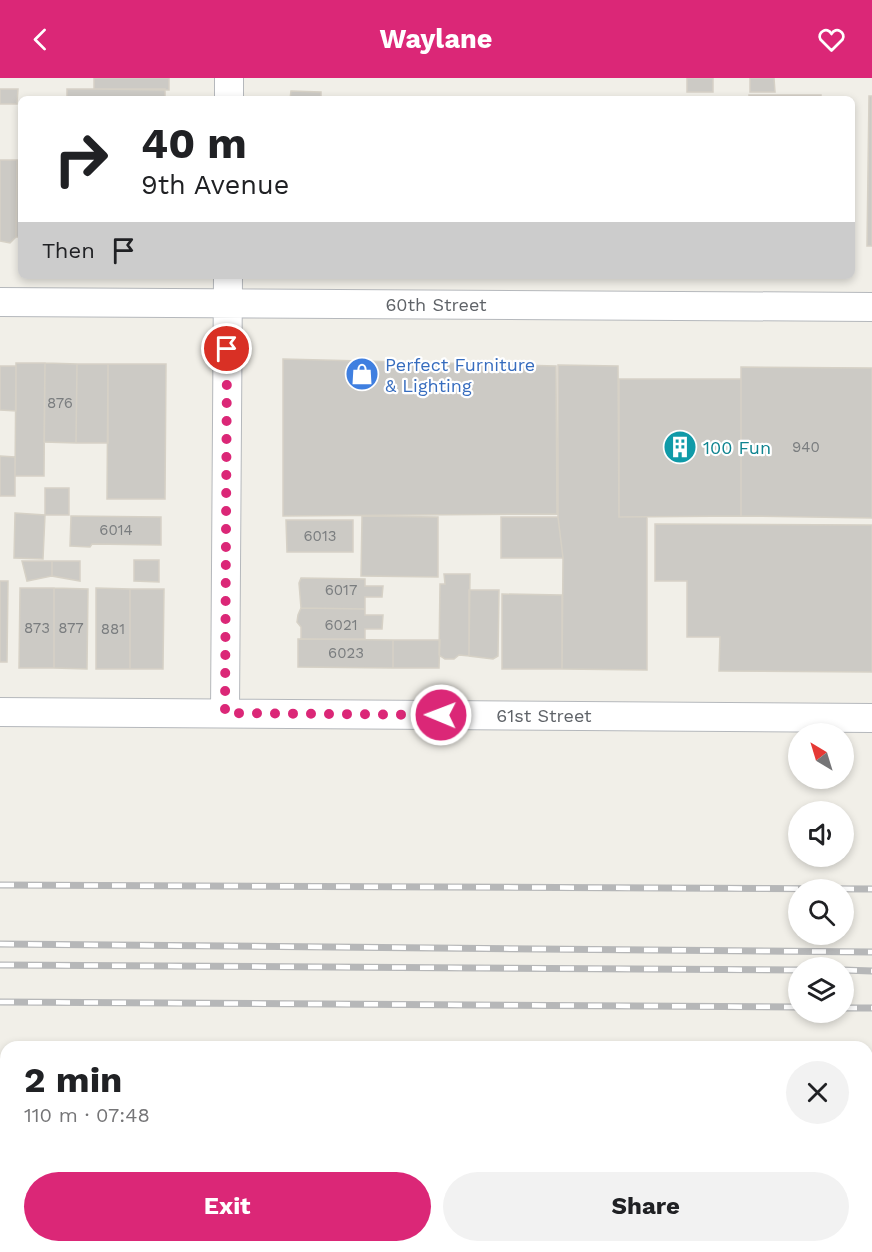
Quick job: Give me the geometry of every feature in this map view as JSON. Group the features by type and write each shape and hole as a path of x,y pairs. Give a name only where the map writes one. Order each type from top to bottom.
{"street":[{"path":"229,78 229,96"},
{"path":"225,713 228,290"},
{"name":"60th Street","path":"0,302 228,290 872,307"},
{"name":"61st Street","path":"0,711 872,718"}],"building":[{"path":"94,78 169,78 169,90 94,89"},
{"path":"687,78 713,78 713,92 687,92"},
{"path":"750,78 774,78 775,92 750,92"},
{"path":"0,89 18,89 17,104 0,104"},
{"path":"67,89 165,89 165,96 67,96"},
{"path":"291,91 321,92 321,96 290,96"},
{"path":"749,95 821,95 821,96"},
{"path":"869,96 872,96 872,246 867,246"},
{"path":"0,160 17,160 16,237 10,243 0,241"},
{"path":"17,160 18,160 18,237 16,237"},
{"path":"283,359 556,366 557,514 283,516"},
{"path":"16,363 45,363 44,476 15,476"},
{"path":"45,363 77,364 76,443 44,442"},
{"path":"77,364 108,364 108,443 76,443"},
{"path":"108,364 166,364 165,499 107,499"},
{"path":"558,365 618,366 619,517 647,517 647,670 562,669 563,558 558,517"},
{"path":"0,366 16,366 16,411 0,410"},
{"path":"741,367 872,368 872,518 741,516"},
{"name":"100 Fun","path":"619,379 741,379 741,516 619,517"},
{"path":"0,456 15,457 15,496 0,496"},
{"path":"45,488 69,488 69,515 45,515"},
{"path":"15,513 45,515 43,559 14,558"},
{"path":"71,516 161,517 161,545 70,546"},
{"path":"362,516 438,517 438,577 361,576"},
{"path":"501,517 558,517 563,558 501,558"},
{"path":"286,520 353,520 353,552 287,552"},
{"path":"655,524 872,525 872,672 719,671 720,637 687,637 687,581 655,581"},
{"path":"134,560 159,560 159,582 134,581"},
{"path":"22,561 52,561 52,576 27,581"},
{"path":"52,561 80,561 80,581 52,576"},
{"path":"444,574 470,574 469,656 459,655 454,659 445,659 439,655 440,584 445,584"},
{"path":"301,578 365,579 365,586 383,586 382,597 365,597 365,609 301,608 299,583"},
{"path":"0,581 8,581 7,662 0,662"},
{"path":"20,588 54,588 54,668 19,668"},
{"path":"54,588 88,589 87,669 54,668"},
{"path":"96,588 130,589 130,669 96,669"},
{"path":"130,589 164,589 163,669 130,669"},
{"path":"469,590 499,590 498,656 493,659 469,656"},
{"path":"502,594 562,595 562,669 502,669"},
{"path":"301,608 365,609 365,615 383,615 382,629 365,629 365,639 301,639 301,627 297,622"},
{"path":"298,639 393,640 393,668 298,667"},
{"path":"393,640 440,640 439,668 393,668"}],"railway":[{"path":"0,885 872,889"},
{"path":"0,944 872,952"},
{"path":"0,965 788,970"},
{"path":"854,970 872,971"},
{"path":"0,1002 788,1007"},
{"path":"854,1008 872,1008"}],"place":[{"name":"Perfect Furniture & Lighting","path":"362,374"},
{"name":"100 Fun","path":"680,447"}],"route":[{"path":"227,349 225,713 441,715"}]}
